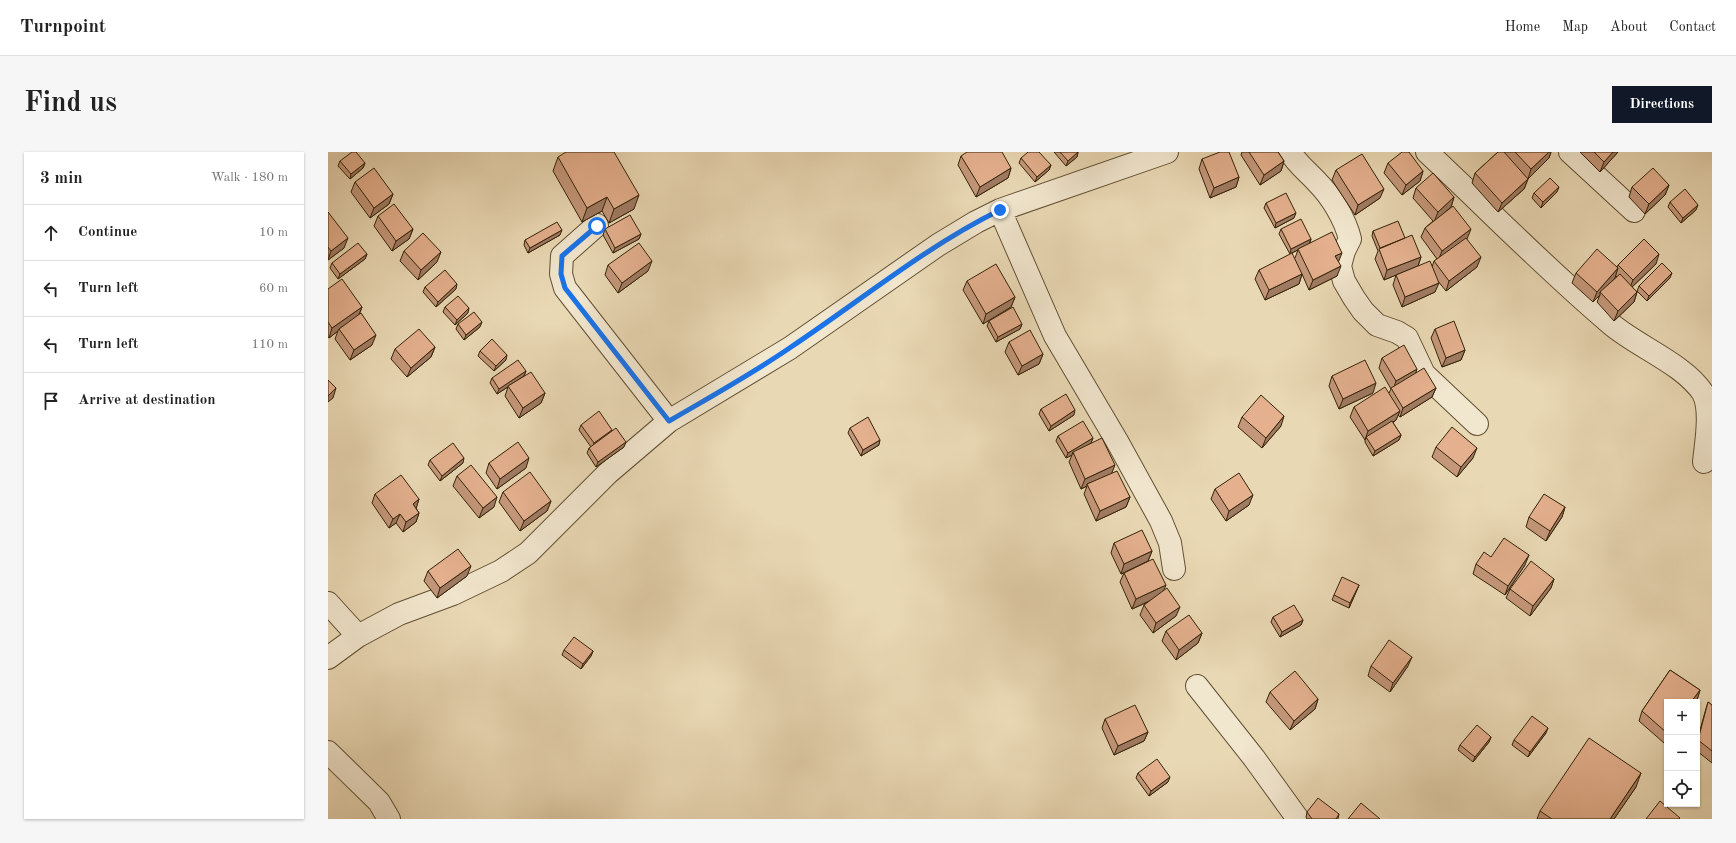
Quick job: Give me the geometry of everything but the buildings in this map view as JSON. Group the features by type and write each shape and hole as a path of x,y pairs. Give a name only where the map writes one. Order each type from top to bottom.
{"street":[{"path":"328,658 358,636 399,614 453,594 501,571 528,553 608,473 669,421 790,348 938,245 976,222 1000,210 1167,152"},
{"path":"1290,152 1304,170 1322,187 1346,226 1350,239 1344,251 1340,266 1344,281 1354,298 1363,311 1377,325 1397,332 1407,338 1424,374 1477,424"},
{"path":"1427,152 1590,306 1621,332 1683,372 1703,393 1709,408 1704,462"},
{"path":"1570,152 1634,211"},
{"path":"1000,210 1055,336 1117,441 1161,521 1170,543 1174,569"},
{"path":"597,226 562,256 561,274 565,288 669,421"},
{"path":"328,603 358,636"},
{"path":"1197,686 1254,758 1298,819"},
{"path":"328,752 384,811 397,812 404,819"}],"route":[{"path":"597,226 562,256 561,274 565,288 669,421 790,348 938,245 976,222 1000,210"}]}
